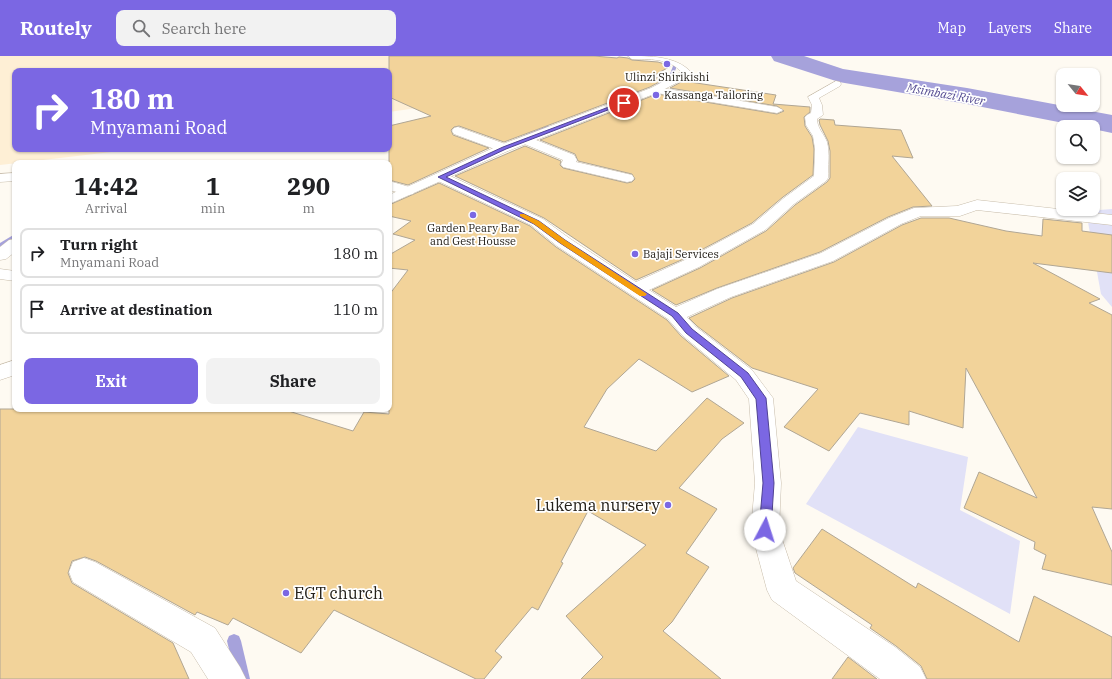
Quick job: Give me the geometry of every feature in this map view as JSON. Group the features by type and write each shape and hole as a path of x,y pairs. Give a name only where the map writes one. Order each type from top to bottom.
{"street":[{"path":"392,199 504,148 655,90 683,76 686,72 684,67 664,60 632,56"},
{"path":"635,289 693,263 759,227 789,201 822,178 822,154 820,140 811,126 811,118 817,114 817,105 813,97 836,84"},
{"path":"655,90 777,110"},
{"path":"458,131 504,148"},
{"path":"526,140 569,158 570,160 568,164 627,178"},
{"path":"0,178 12,177"},
{"path":"441,177 537,222 562,242 675,314 689,331 744,375 761,398 768,483 765,530 783,590 883,659 908,679"},
{"path":"392,186 408,191"},
{"path":"675,314 724,293 827,257 895,221 920,211 960,211 967,207 977,205 1112,220"},
{"path":"0,255 12,246"},
{"path":"0,274 12,276"},
{"path":"0,373 12,368"},
{"path":"84,572 203,640 228,679"}],"shaded area":[{"path":"0,56 492,56 465,107 425,113 431,106 392,112 392,68 12,68 12,152 111,152 43,160 12,160 12,164 0,165"},
{"path":"1112,209 1112,307 1101,294 1087,216 1100,216 1100,210"},
{"path":"858,427 968,457 960,510 1020,541 1010,614 806,504"}],"building":[{"path":"389,56 594,56 628,58 632,60 658,62 671,66 651,77 665,79 650,87 504,142 459,126 454,127 451,130 453,135 489,148 408,185 392,181 392,160 389,160 389,152 392,152 392,125 431,116 392,98 392,68 389,68"},
{"path":"683,81 776,95 773,104 810,107 810,112 804,117 805,126 812,137 814,149 813,175 783,197 752,223 686,258 636,280 544,218 455,176 525,146 561,161 560,165 563,168 627,183 632,182 635,179 632,174 578,161 575,154 540,140 657,94 777,114 784,111 777,106 670,88"},
{"path":"820,119 834,120 835,125 901,130 913,158 892,156 932,206 913,207 888,217 820,252 717,288 676,305 652,290 700,268 766,231 795,205 827,182 830,178 830,151 828,141 820,125"},
{"path":"439,183 530,226 556,247 667,320 681,336 729,376 692,392 639,359 607,389 584,427 656,451 707,398 744,423 722,439 679,488 717,509 686,553 709,567 672,622 663,631 721,679 581,679 603,657 566,616 646,545 588,511 538,610 532,607 495,651 502,657 484,679 476,679 334,610 301,653 233,618 228,625 197,612 195,615 96,561 85,557 72,561 68,573 72,583 173,643 189,679 0,679 0,409 12,409 12,412 292,412 353,431 364,412 389,414 389,412 392,412 392,291 408,270 392,268 392,253 415,240 393,234 411,221 392,217 392,204"},
{"path":"921,218 949,218 1006,231 1042,236 1043,219 1082,223 1082,231 1112,235 1112,273 1033,263 1100,299 1089,303 1112,315 1112,509 1092,507 1112,552 1112,585 1042,569 1046,555 1034,549 1035,542 964,508 979,472 1037,498 966,368 963,428 909,411 909,425 860,413 829,451 784,427 818,389 752,368 697,326 689,318 732,298 834,262 902,225"},
{"path":"822,529 916,588 918,583 1019,642 1034,596 1112,637 1112,679 927,679 921,666 870,628 872,625 795,573 793,568"},
{"path":"848,657 877,679 832,679"}],"waterway":[{"name":"Msimbazi River","path":"782,56 839,75 967,96 1112,124"},
{"path":"656,87 672,75 675,66"},
{"path":"518,139 549,127"},
{"path":"0,246 12,238"},
{"path":"234,641 243,679"}],"slow traffic":[{"path":"522,215 537,222 562,242 643,294"}],"place":[{"name":"Ulinzi Shirikishi","path":"667,64"},
{"name":"Kassanga Tailoring","path":"656,95"},
{"name":"Garden Peary Bar and Gest Housse","path":"473,215"},
{"name":"Bajaji Services","path":"635,254"},
{"name":"Lukema nursery","path":"668,505"},
{"name":"EGT church","path":"286,593"}],"route":[{"path":"624,103 504,148 441,177 468,188 537,222 562,242 675,314 689,331 744,375 761,398 768,483 765,530"}]}
